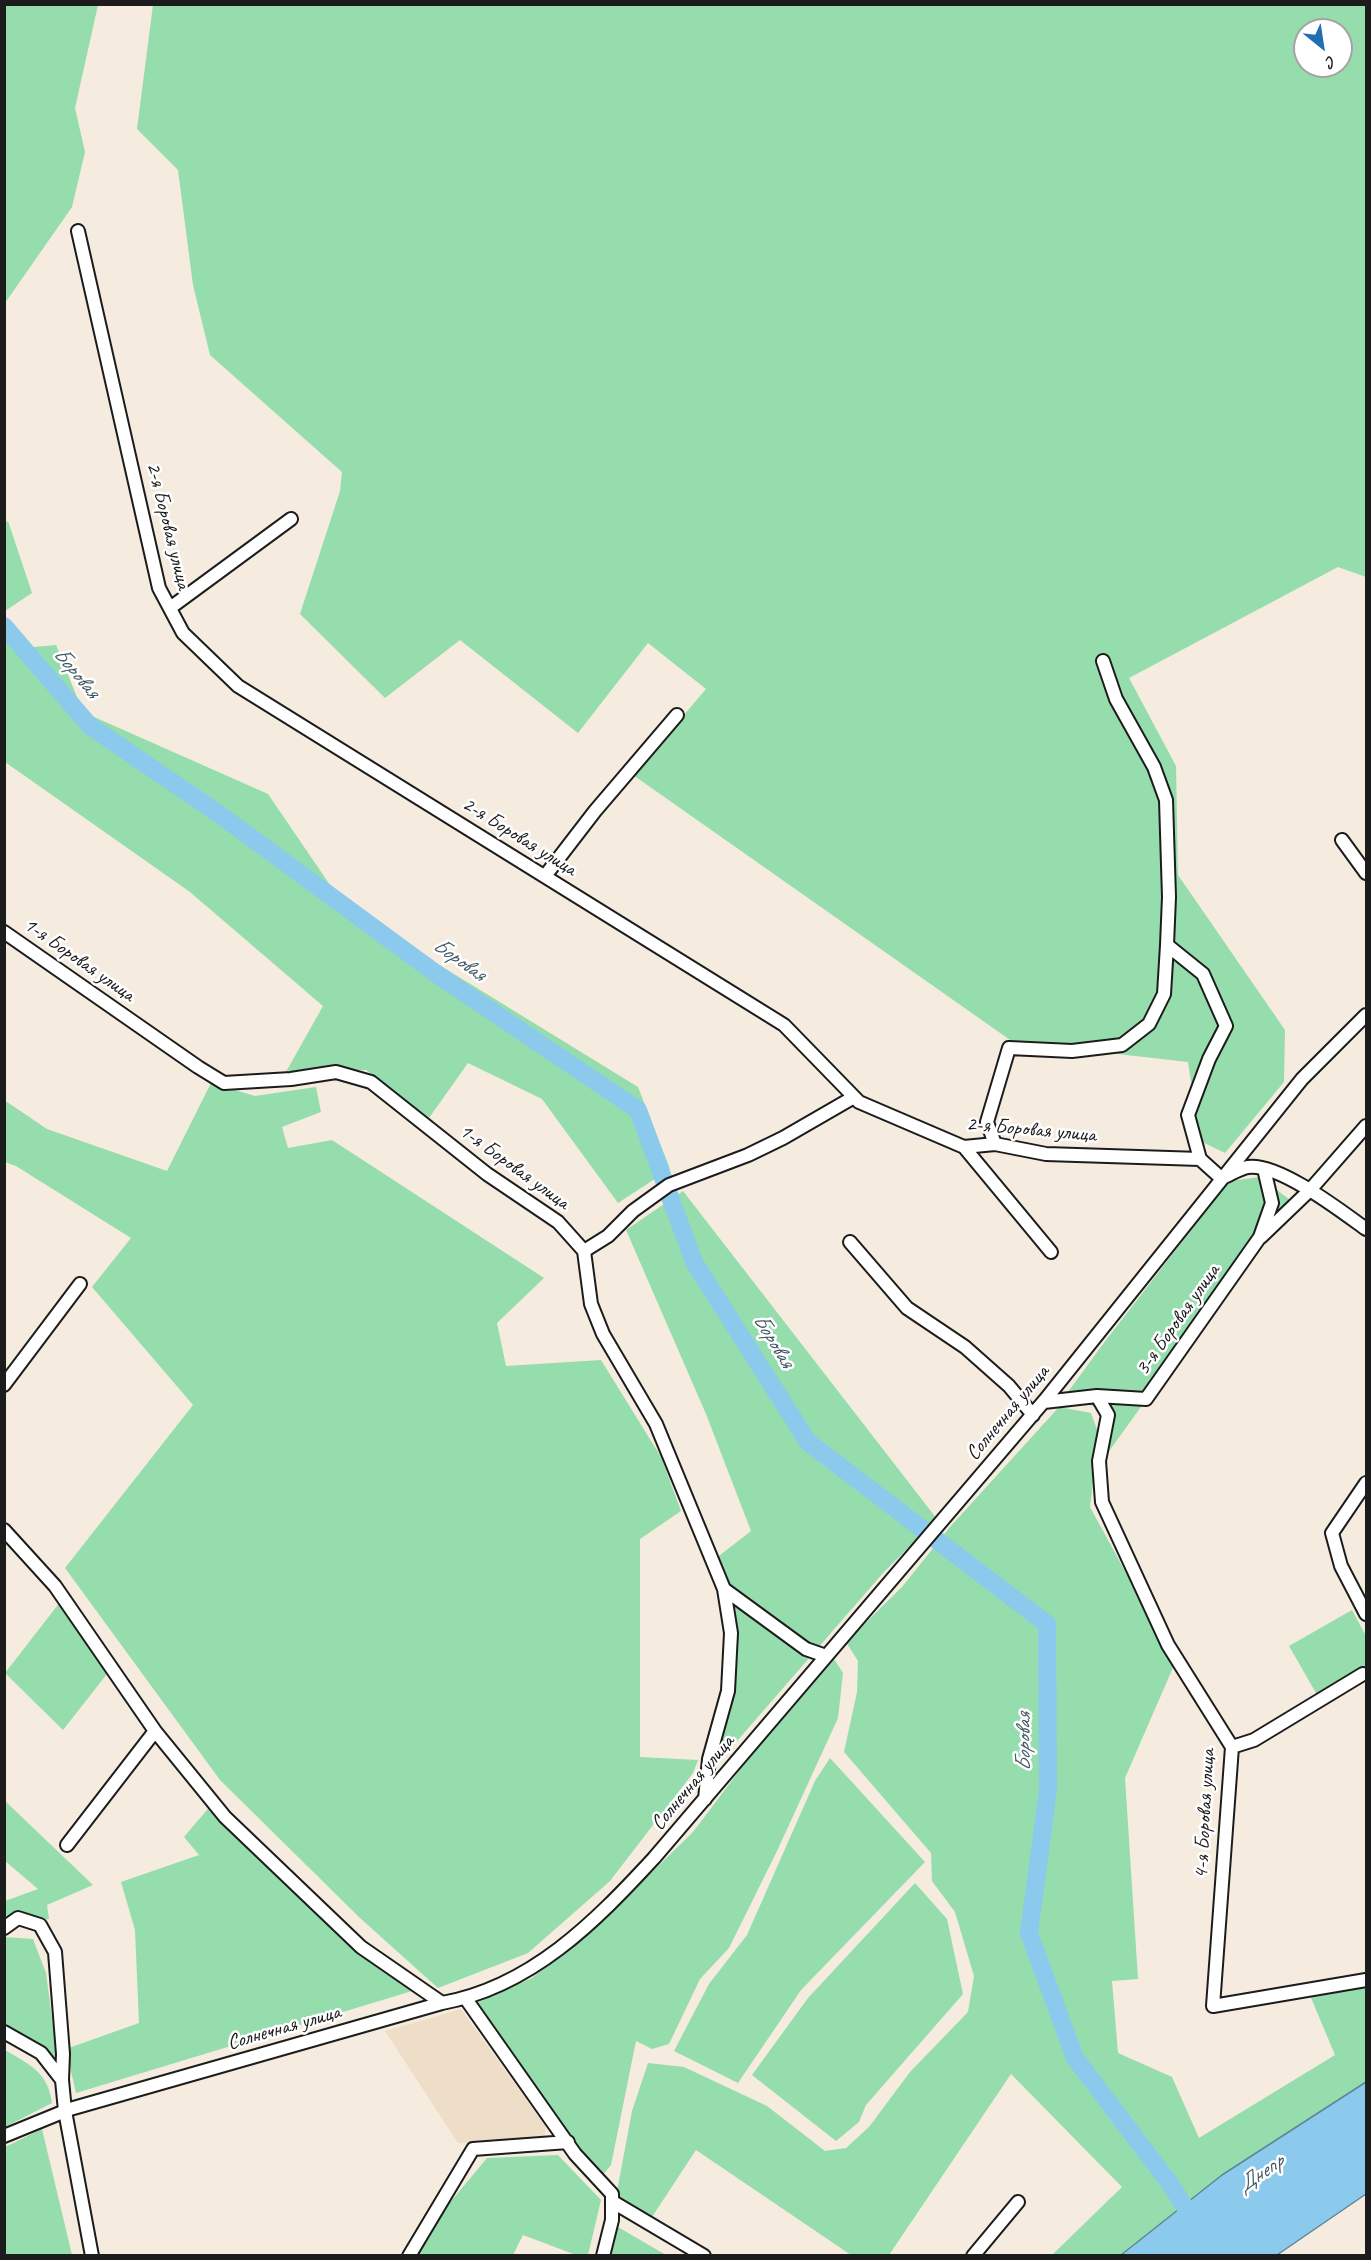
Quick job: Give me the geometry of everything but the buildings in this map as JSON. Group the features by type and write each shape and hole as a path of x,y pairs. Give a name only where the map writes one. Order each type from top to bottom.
{"street":[{"name":"2-я Боровая улица","path":"78,231 159,588 183,633 238,686 784,1025 859,1102 964,1147 995,1144 1046,1154 1200,1159"},
{"path":"170,608 291,519"},
{"path":"995,1144 987,1122 1009,1048 1072,1051 1122,1045 1149,1024 1164,994 1169,897 1166,800 1154,766 1116,699 1103,661"},
{"path":"545,876 595,811 677,715"},
{"path":"1342,840 1366,873"},
{"name":"1-я Боровая улица","path":"4,932 224,1083 291,1079 336,1072 371,1082 487,1174 558,1222 584,1251"},
{"path":"1167,945 1203,974 1226,1026 1209,1059 1188,1115 1200,1159 1221,1178 1248,1167 1276,1173 1310,1190 1366,1229"},
{"name":"Солнечная улица","path":"4,2136 64,2111 442,2003 466,1999 513,1979 551,1956 570,1941 606,1911 704,1800 1044,1402 1302,1079 1366,1015"},
{"path":"704,1800 709,1759 728,1691 731,1633 724,1589 656,1424 603,1334 591,1304 584,1251 608,1236 633,1210 669,1185 748,1155 783,1138 854,1097"},
{"path":"1260,1238 1310,1190 1366,1126"},
{"path":"964,1147 1051,1252"},
{"name":"3-я Боровая улица","path":"1044,1402 1097,1396 1146,1399 1260,1238 1272,1203 1264,1169"},
{"path":"850,1242 907,1308 966,1347 1009,1386 1033,1415"},
{"path":"4,1385 80,1284"},
{"name":"4-я Боровая улица","path":"1097,1396 1108,1415 1099,1461 1102,1502 1168,1645 1232,1747 1213,2006 1366,1980"},
{"path":"1366,1483 1332,1533 1341,1566 1366,1614"},
{"path":"4,1530 55,1586 155,1731 225,1817 360,1947 442,2003"},
{"path":"724,1589 806,1648 826,1656"},
{"path":"1232,1747 1254,1740 1363,1674"},
{"path":"67,1845 155,1731"},
{"path":"4,1928 18,1918 40,1925 55,1952 63,2054 64,2111 92,2256"},
{"path":"466,1999 575,2154 612,2194 612,2220 603,2256"},
{"path":"4,2032 41,2053 62,2080"},
{"path":"409,2256 473,2149 568,2142"},
{"path":"613,2202 704,2256"},
{"path":"973,2256 1018,2202"}],"shaded area":[{"path":"461,2009 546,2127 544,2139 458,2143 385,2031"}],"green space":[{"path":"5,4 98,5 75,108 85,152 72,207 5,303"},
{"path":"153,5 1366,5 1366,577 1338,567 1129,678 1176,766 1178,875 1285,1030 1284,1082 1225,1153 1200,1141 1188,1062 1013,1042 633,775 706,689 648,643 578,733 460,640 385,698 300,614 340,491 342,472 210,355 193,285 178,170 137,129"},
{"path":"8,521 32,593 5,611 4,523"},
{"path":"4,623 23,648 56,645 83,712 268,794 345,907 638,1087 670,1169 618,1203 542,1099 468,1063 429,1118 366,1070 313,1071 282,1079 323,1006 190,892 5,762"},
{"path":"211,1083 255,1096 316,1087 321,1112 282,1127 288,1148 332,1140 544,1278 497,1323 506,1366 601,1360 661,1457 681,1511 640,1539 640,1757 698,1760 693,1773 610,1881 528,1953 438,1988 360,1918 220,1780 65,1568 193,1405 92,1287 131,1238 16,1166 5,1162 4,1100 47,1129 167,1171"},
{"path":"1260,1177 1290,1200 1107,1454 1106,1411 1065,1396 1229,1181"},
{"path":"683,1191 937,1519 883,1573 724,1756 716,1752 735,1672 731,1604 715,1559 751,1531 706,1414 626,1230"},
{"path":"1059,1407 1091,1413 1099,1435 1090,1507 1175,1663 1125,1778 1138,1979 1112,1981 1118,2053 1172,2077 1199,2138 1335,2055 1309,1993 1366,1985 1366,2082 1222,2175 1121,2255 1052,2255 1122,2187 1011,2074 889,2255 851,2255 696,2150 648,2223 615,2202 632,2111 648,2063 684,2067 767,2106 825,2151 846,2148 869,2127 910,2072 968,2012 974,1976 955,1912 932,1881 931,1853 844,1752 857,1692 858,1661 846,1642 902,1587 950,1527"},
{"path":"64,1597 114,1665 63,1730 5,1673"},
{"path":"1352,1610 1366,1636 1366,1675 1320,1700 1289,1646"},
{"path":"834,1659 843,1673 838,1718 777,1851 729,1948 700,1979 669,2044 652,2049 636,2041 611,2165 602,2176 570,2140 475,2004 532,1978 604,1919 693,1832 752,1754"},
{"path":"830,1758 925,1862 801,1990 738,2083 674,2051 709,1984 747,1935 815,1781"},
{"path":"4,1800 93,1885 47,1905 49,1919 5,1926 5,1901 38,1889 5,1861"},
{"path":"212,1804 412,1991 76,2093 66,2049 139,2023 135,1930 121,1882 199,1855 184,1837"},
{"path":"915,1883 947,1919 963,1994 866,2105 859,2122 836,2141 752,2075 808,1998"},
{"path":"4,1937 33,1939 46,1973 61,2087 45,2062 5,2040"},
{"path":"5,2050 36,2070 50,2092 52,2103 5,2127"},
{"path":"42,2129 72,2255 5,2255 5,2147"},
{"path":"558,2155 601,2200 588,2255 576,2255 523,2235 513,2255 413,2256 428,2229 487,2158"},
{"path":"611,2223 666,2255 605,2256"}],"water":[{"name":"Днепр","path":"1366,2082 1366,2194 1277,2255 1121,2255 1222,2175"}],"waterway":[{"name":"Боровая","path":"4,626 90,726 219,814 438,975 638,1110 694,1262 808,1442 1047,1624 1048,1790 1029,1933 1075,2058 1171,2185 1197,2226"}]}
